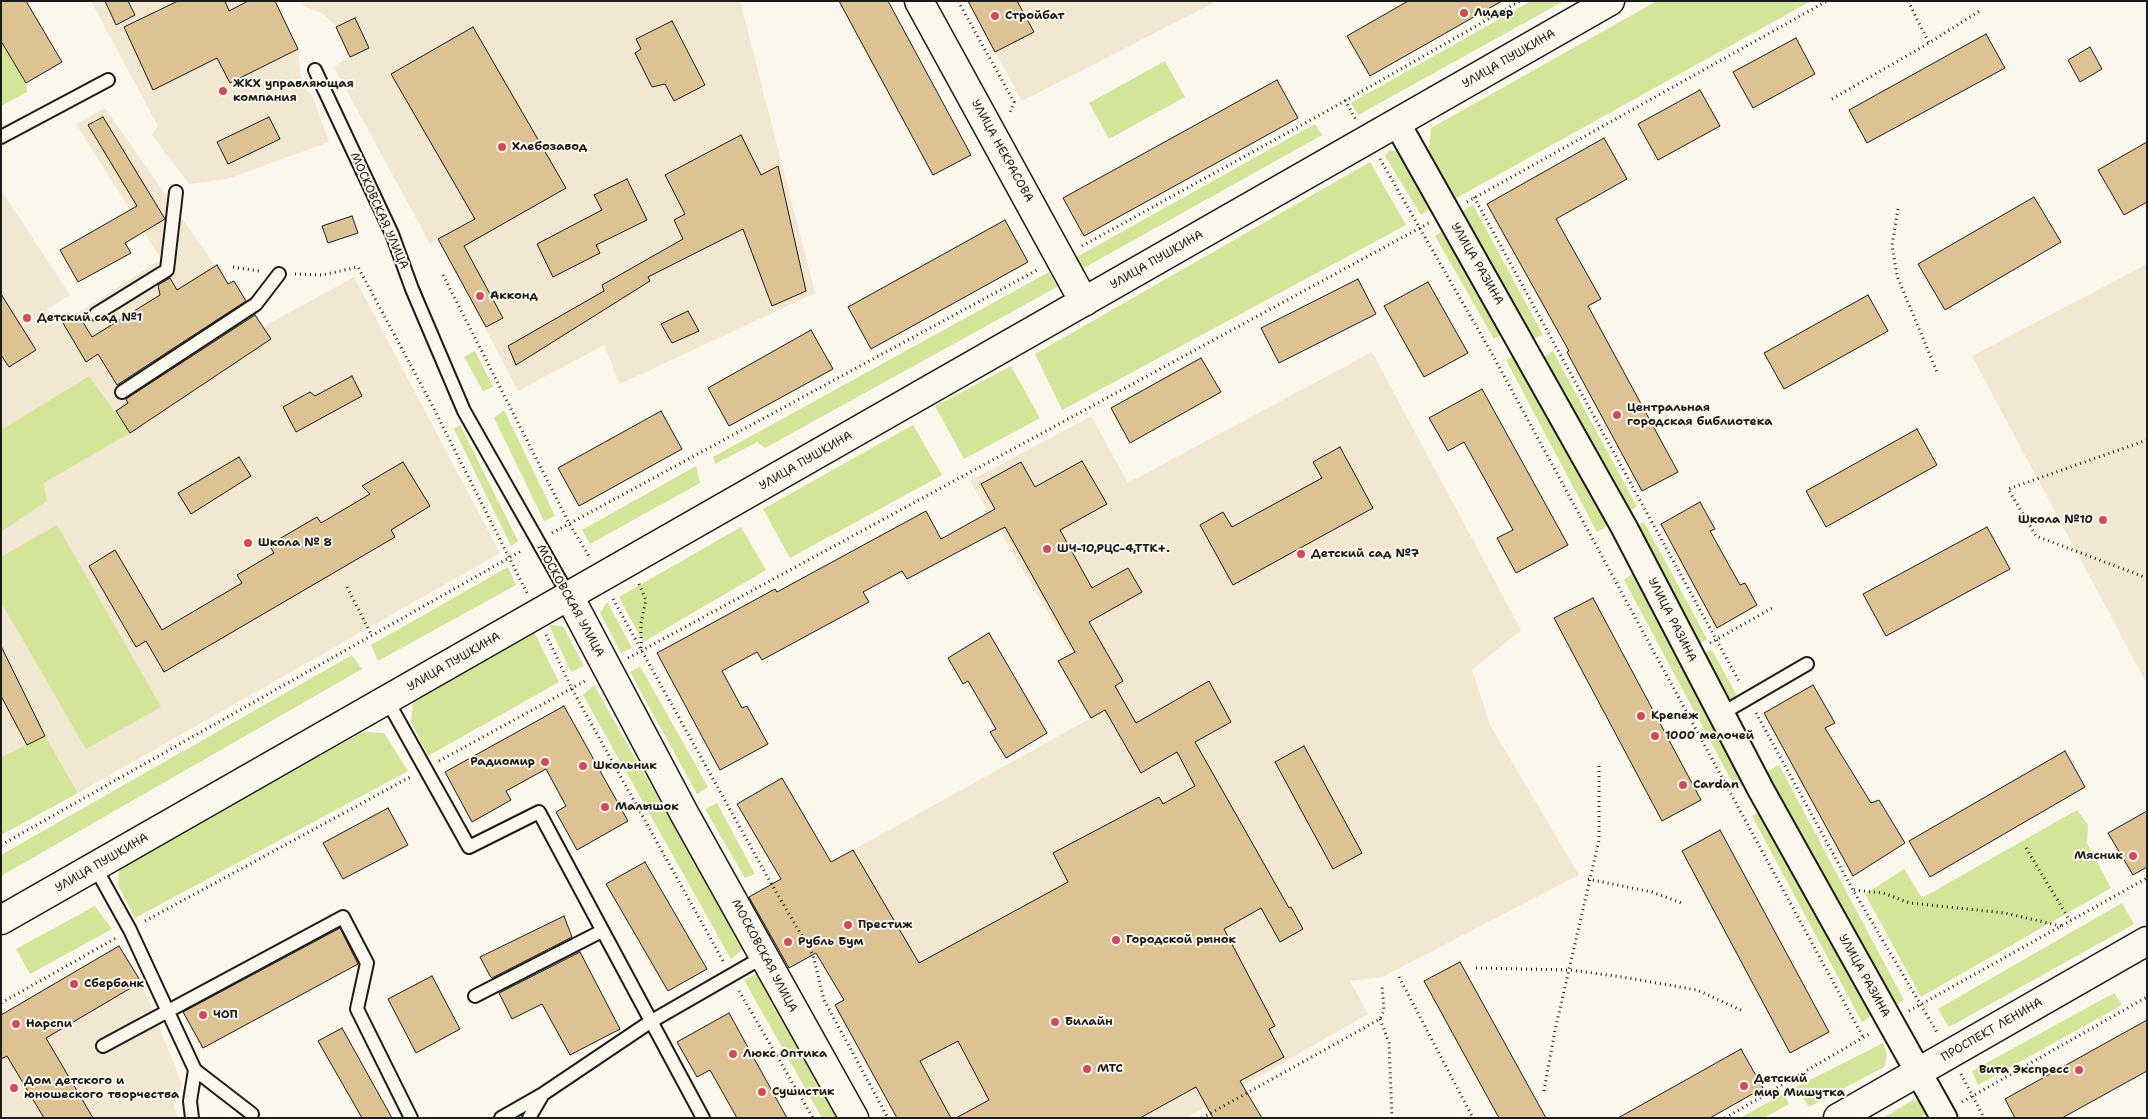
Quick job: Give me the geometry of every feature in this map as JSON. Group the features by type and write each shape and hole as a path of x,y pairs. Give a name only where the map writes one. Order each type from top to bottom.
{"main road":[{"name":"УЛИЦА НЕКРАСОВА","path":"919,1 1084,302"},
{"name":"УЛИЦА ПУШКИНА","path":"1,920 1610,1"},
{"name":"МОСКОВСКАЯ УЛИЦА","path":"568,596 763,957 854,1118"},
{"name":"ПРОСПЕКТ ЛЕНИНА","path":"1838,1118 2147,941"}],"street":[{"name":"УЛИЦА РАЗИНА","path":"1397,123 1624,527 1721,714 1943,1116"}],"lane":[{"name":"МОСКОВСКАЯ УЛИЦА","path":"315,70 392,234 412,289 464,411 568,596"},
{"path":"1,137 108,80"},
{"path":"96,314 167,270 176,192"},
{"path":"122,392 256,304 279,274"},
{"path":"1721,714 1807,664"},
{"path":"387,700 469,847 540,812 650,1022 703,1118"},
{"path":"95,866 130,930 195,1070 252,1114"},
{"path":"103,1046 343,917 367,963 357,1009 411,1118"},
{"path":"475,996 602,931"},
{"path":"500,1118 543,1094 650,1022 763,957"},
{"path":"192,1118 190,1101 195,1070"},
{"path":"529,1118 543,1094"}],"path":[{"path":"1,845 537,541 570,525 1060,258 1520,1"},
{"path":"1,1004 130,930 641,651 1448,214 1474,197 1826,1"},
{"path":"1908,1 1929,42"},
{"path":"1832,98 1981,10"},
{"path":"1345,100 1421,227 1496,360 1863,1037"},
{"path":"1474,197 1853,890 1919,1005 1951,1054 1984,1118"},
{"path":"1898,209 1892,245 1897,276 1937,372"},
{"path":"358,267 510,558 572,689 731,976 813,1118"},
{"path":"443,275 570,525 813,955 824,1000 888,1118"},
{"path":"2147,440 2008,489 2036,536 2147,578"},
{"path":"636,577 646,600 641,623 641,651"},
{"path":"346,587 372,636"},
{"path":"1690,655 1774,607"},
{"path":"1544,1091 1555,1030 1570,970 1588,879 1599,840 1599,762"},
{"path":"2026,848 2070,921"},
{"path":"1725,1118 1919,1005 2147,878"},
{"path":"1588,879 1652,892 1684,904"},
{"path":"1853,890 1883,893 1910,903 2005,913 2061,926"},
{"path":"1476,968 1570,970 1623,977 1697,990 1743,1011"},
{"path":"1399,977 1473,1118"},
{"path":"1202,1118 1380,1019 1384,1010 1382,986"},
{"path":"1943,1116 1973,1096 2147,997"},
{"path":"1380,1019 1389,1043 1392,1118"}],"shaded area":[{"name":"ЖКХ управляющая компания","path":"91,1 275,1 298,49 302,86 312,95 329,142 227,179 189,184 152,135 158,126"},
{"path":"301,1 740,1 815,293 620,384 604,345 518,391 450,260 438,239 430,244 334,67 350,56 337,27 323,14 303,6"},
{"path":"968,1 1217,1 1022,101"},
{"name":"Школа № 8","path":"105,108 228,284 234,281 263,327 354,277 500,553 78,793 45,736 1,757 1,532 47,501 44,483 130,433 89,376 1,430 1,190 70,295 47,309 58,326 161,259 76,124"},
{"name":"Школа №10","path":"2147,264 2147,684 1972,356"},
{"path":"1372,352 1521,630 1472,670 1490,725 1579,875 1382,977 1350,981 1368,1014 1186,1118 897,1118 851,1033 916,959 853,850 1091,718 1058,661 1072,653 970,481 1091,416 1128,483"},
{"path":"119,946 141,982 182,1084 174,1107 179,1118 1,1118 1,1015"}],"green space":[{"path":"1531,1 1564,1 1358,115 1351,103"},
{"path":"1657,1 1811,1 1451,201 1428,159 1431,128"},
{"path":"1,41 26,83 27,92 1,106"},
{"path":"1165,61 1185,97 1109,139 1089,103"},
{"path":"1315,124 1322,135 1082,269 1075,258"},
{"path":"1390,150 1404,154 1434,206 1421,215 1385,156"},
{"path":"1370,162 1406,225 1062,410 1035,354"},
{"path":"1473,205 1543,335 1531,340 1460,213"},
{"path":"1447,228 1507,332 1494,339 1435,236"},
{"path":"1049,272 1057,287 765,448 757,442 715,464 713,457"},
{"path":"475,351 493,387 483,391 464,357"},
{"path":"1553,351 1637,507 1626,512 1541,359"},
{"path":"1517,354 1609,525 1597,532 1506,360"},
{"path":"1011,366 1040,418 964,459 935,406"},
{"path":"89,376 130,433 44,483 47,501 1,532 1,430"},
{"path":"504,410 555,516 544,521 494,418"},
{"path":"460,425 518,541 511,546 454,429"},
{"path":"913,425 942,475 790,558 763,509"},
{"path":"696,466 700,483 590,544 582,530"},
{"path":"1644,522 1707,639 1695,646 1631,528"},
{"path":"57,525 161,707 86,749 1,602 1,557"},
{"path":"741,527 766,570 643,642 619,597"},
{"path":"508,567 516,585 378,661 371,645"},
{"path":"1636,570 1747,783 1736,789 1624,580"},
{"path":"607,602 632,648 621,653 600,613"},
{"path":"549,625 563,626 584,666 571,672"},
{"path":"534,632 559,682 428,756 411,722 413,702"},
{"path":"1712,650 1737,696 1726,702 1700,655"},
{"path":"352,655 362,669 1,876 1,855"},
{"path":"640,666 708,787 697,794 630,672"},
{"path":"594,685 743,949 731,959 583,695"},
{"path":"363,732 384,733 408,771 135,918 118,885 119,868"},
{"path":"45,736 78,793 1,835 1,757"},
{"path":"1779,765 1904,1000 1892,1007 1767,772"},
{"path":"717,803 755,874 745,878 705,809"},
{"path":"2077,810 2088,825 2087,843 2111,888 1921,997 1865,894 1904,869 1922,898"},
{"path":"1762,811 1876,1013 1862,1022 1752,816"},
{"path":"2122,903 2134,924 1949,1027 1938,1009"},
{"path":"95,906 112,929 30,974 16,949"},
{"path":"758,973 840,1118 822,1118 744,980"},
{"path":"2114,993 2122,1005 1978,1085 1972,1071"},
{"path":"1883,1043 1887,1054 1884,1067 1809,1107 1796,1087"},
{"path":"1783,1094 1789,1104 1764,1118 1740,1118"},
{"path":"1913,1100 1922,1102 1929,1113 1920,1118 1883,1118"}],"building":[{"path":"1,1 26,1 62,62 26,83 1,41"},
{"path":"105,1 128,1 135,15 116,25"},
{"path":"178,1 225,1 229,11 248,1 275,1 298,49 230,83 217,58 153,90 124,27"},
{"path":"839,1 888,1 971,155 933,175"},
{"path":"968,1 1017,1 1034,32 995,52"},
{"path":"1408,1 1502,1 1370,76 1347,36"},
{"path":"355,18 369,48 350,57 336,27"},
{"path":"672,21 705,85 674,101 665,84 652,87 635,53 641,49 636,39"},
{"path":"473,27 566,188 464,246 503,318 486,327 438,239 475,219 391,74"},
{"path":"1986,34 2005,68 1867,143 1849,110"},
{"path":"1796,38 1815,74 1753,108 1733,72"},
{"path":"2090,47 2102,69 2080,82 2068,60"},
{"path":"1277,80 1298,118 1084,236 1063,198"},
{"path":"1700,90 1720,126 1658,160 1638,124"},
{"path":"103,117 165,219 125,243 131,253 78,282 60,250 137,206 88,125"},
{"path":"269,117 280,139 228,164 217,142"},
{"path":"741,135 761,175 778,166 806,291 772,306 743,229 648,277 650,281 516,365 508,346 604,291 602,285 683,239 674,220 685,214 665,175"},
{"path":"1604,138 1627,179 1556,219 1601,299 1588,306 1678,472 1642,491 1567,352 1569,351 1487,204"},
{"path":"2147,142 2147,202 2124,215 2098,170"},
{"path":"627,179 647,220 596,245 600,253 553,277 537,244 602,210 594,195"},
{"path":"2034,197 2061,242 1945,310 1918,264"},
{"path":"352,216 358,233 328,243 322,226"},
{"path":"1005,220 1028,262 871,349 848,307"},
{"path":"217,265 228,284 234,281 246,301 117,385 98,354 86,362 63,323 78,314 92,337 160,295 158,285 170,278 177,290"},
{"path":"1358,279 1376,314 1279,363 1261,328"},
{"path":"1428,282 1468,353 1424,377 1384,306"},
{"path":"1,294 36,350 9,367 1,355"},
{"path":"1868,295 1888,331 1784,389 1764,353"},
{"path":"688,311 699,331 672,343 661,324"},
{"path":"255,315 271,339 130,433 116,411 128,403 126,399"},
{"path":"811,330 833,369 729,426 708,388"},
{"path":"1201,358 1221,392 1130,443 1111,408"},
{"path":"352,376 362,396 296,432 283,407 310,392 315,396"},
{"path":"1482,389 1568,545 1516,573 1497,538 1513,530 1464,442 1448,451 1429,418"},
{"path":"661,411 682,449 579,506 558,468"},
{"path":"1917,429 1937,465 1826,527 1806,491"},
{"path":"1340,447 1373,508 1233,585 1200,525 1223,512 1232,527 1322,478 1313,462"},
{"path":"239,457 251,476 191,514 178,493"},
{"name":"Городской рынок","path":"1082,461 1107,504 1060,530 1092,588 1128,568 1142,592 1089,622 1123,681 1115,686 1136,723 1209,681 1231,722 1195,742 1289,908 1291,907 1303,929 1280,942 1261,908 1224,929 1275,1026 1269,1029 1284,1057 1240,1081 1262,1118 1213,1118 1196,1087 1140,1118 956,1118 989,1100 958,1041 920,1061 951,1118 897,1118 835,1005 844,1000 816,953 789,968 749,897 781,879 737,804 782,778 831,862 853,850 919,963 1068,882 1053,853 1159,797 1163,804 1195,786 1177,752 1141,773 1105,710 1091,718 1058,661 1075,652 1005,527 907,579 902,571 863,592 869,602 762,660 757,652 722,671 742,708 747,706 768,744 720,770 657,653 775,589 777,592 926,511 941,539 995,509 981,484 1021,462 1035,487"},
{"path":"403,462 430,506 391,530 395,537 164,672 146,641 136,647 89,566 115,550 162,630 242,583 237,575 274,553 269,545 317,517 321,523 370,494 362,486"},
{"path":"1700,502 1715,529 1710,531 1740,585 1745,583 1757,605 1717,628 1661,524"},
{"path":"1987,527 2010,569 1886,636 1863,594"},
{"path":"1593,598 1701,800 1662,821 1554,618"},
{"path":"989,633 1047,733 1006,758 990,732 996,729 968,681 963,684 948,658"},
{"path":"1,646 45,736 27,745 1,696"},
{"path":"1813,685 1835,723 1825,728 1871,803 1879,800 1905,843 1853,876 1764,713"},
{"path":"564,706 628,821 577,850 556,812 566,806 546,769 506,791 511,800 472,822 445,772"},
{"path":"1304,746 1362,853 1333,869 1275,762"},
{"path":"2065,751 2085,787 1930,877 1909,841"},
{"path":"388,808 408,845 343,879 323,843"},
{"path":"2147,811 2147,867 2133,875 2108,833"},
{"path":"1720,830 1829,1032 1790,1053 1682,851"},
{"path":"645,862 707,969 668,991 606,884"},
{"path":"564,916 572,937 492,978 490,976 480,957"},
{"path":"340,928 358,964 203,1048 183,1012"},
{"path":"119,946 141,982 46,1038 93,1118 44,1118 7,1056 1,1059 1,1015"},
{"path":"580,952 620,1029 570,1055 542,1004 512,1019 499,993"},
{"path":"1460,962 1546,1118 1499,1118 1424,981"},
{"path":"432,976 460,1029 416,1053 388,999"},
{"path":"729,1013 787,1118 737,1118 710,1070 697,1077 677,1042"},
{"path":"2147,1020 2147,1071 2062,1118 2015,1118 2005,1099"},
{"path":"342,1028 392,1118 362,1118 318,1041"},
{"path":"1741,1049 1763,1088 1710,1118 1618,1118"}],"place":[{"name":"Лидер","path":"1464,13"},
{"name":"Стройбат","path":"995,16"},
{"name":"ЖКХ управляющая компания","path":"223,91"},
{"name":"Хлебозавод","path":"502,147"},
{"name":"Акконд","path":"480,296"},
{"name":"Детский сад №1","path":"27,318"},
{"name":"Центральная городская библиотека","path":"1617,415"},
{"name":"Школа №10","path":"2103,520"},
{"name":"Школа № 8","path":"248,543"},
{"name":"ШЧ-10,РЦС-4,ТТК+.","path":"1047,549"},
{"name":"Детский сад №7","path":"1301,554"},
{"name":"Крепеж","path":"1641,716"},
{"name":"1000 мелочей","path":"1655,736"},
{"name":"Радиомир","path":"545,762"},
{"name":"Школьник","path":"583,766"},
{"name":"Cardan","path":"1683,785"},
{"name":"Малышок","path":"605,807"},
{"name":"Мясник","path":"2133,856"},
{"name":"Престиж","path":"848,925"},
{"name":"Городской рынок","path":"1116,940"},
{"name":"Рубль Бум","path":"788,942"},
{"name":"Сбербанк","path":"74,984"},
{"name":"ЧОП","path":"203,1015"},
{"name":"Билайн","path":"1055,1022"},
{"name":"Нарспи","path":"16,1024"},
{"name":"Люкс Оптика","path":"733,1054"},
{"name":"МТС","path":"1087,1069"},
{"name":"Вита Экспресс","path":"2079,1070"},
{"name":"Детский мир Мишутка","path":"1744,1086"},
{"name":"Дом детского и юношеского творчества","path":"14,1088"},
{"name":"Сушистик","path":"762,1092"}]}
